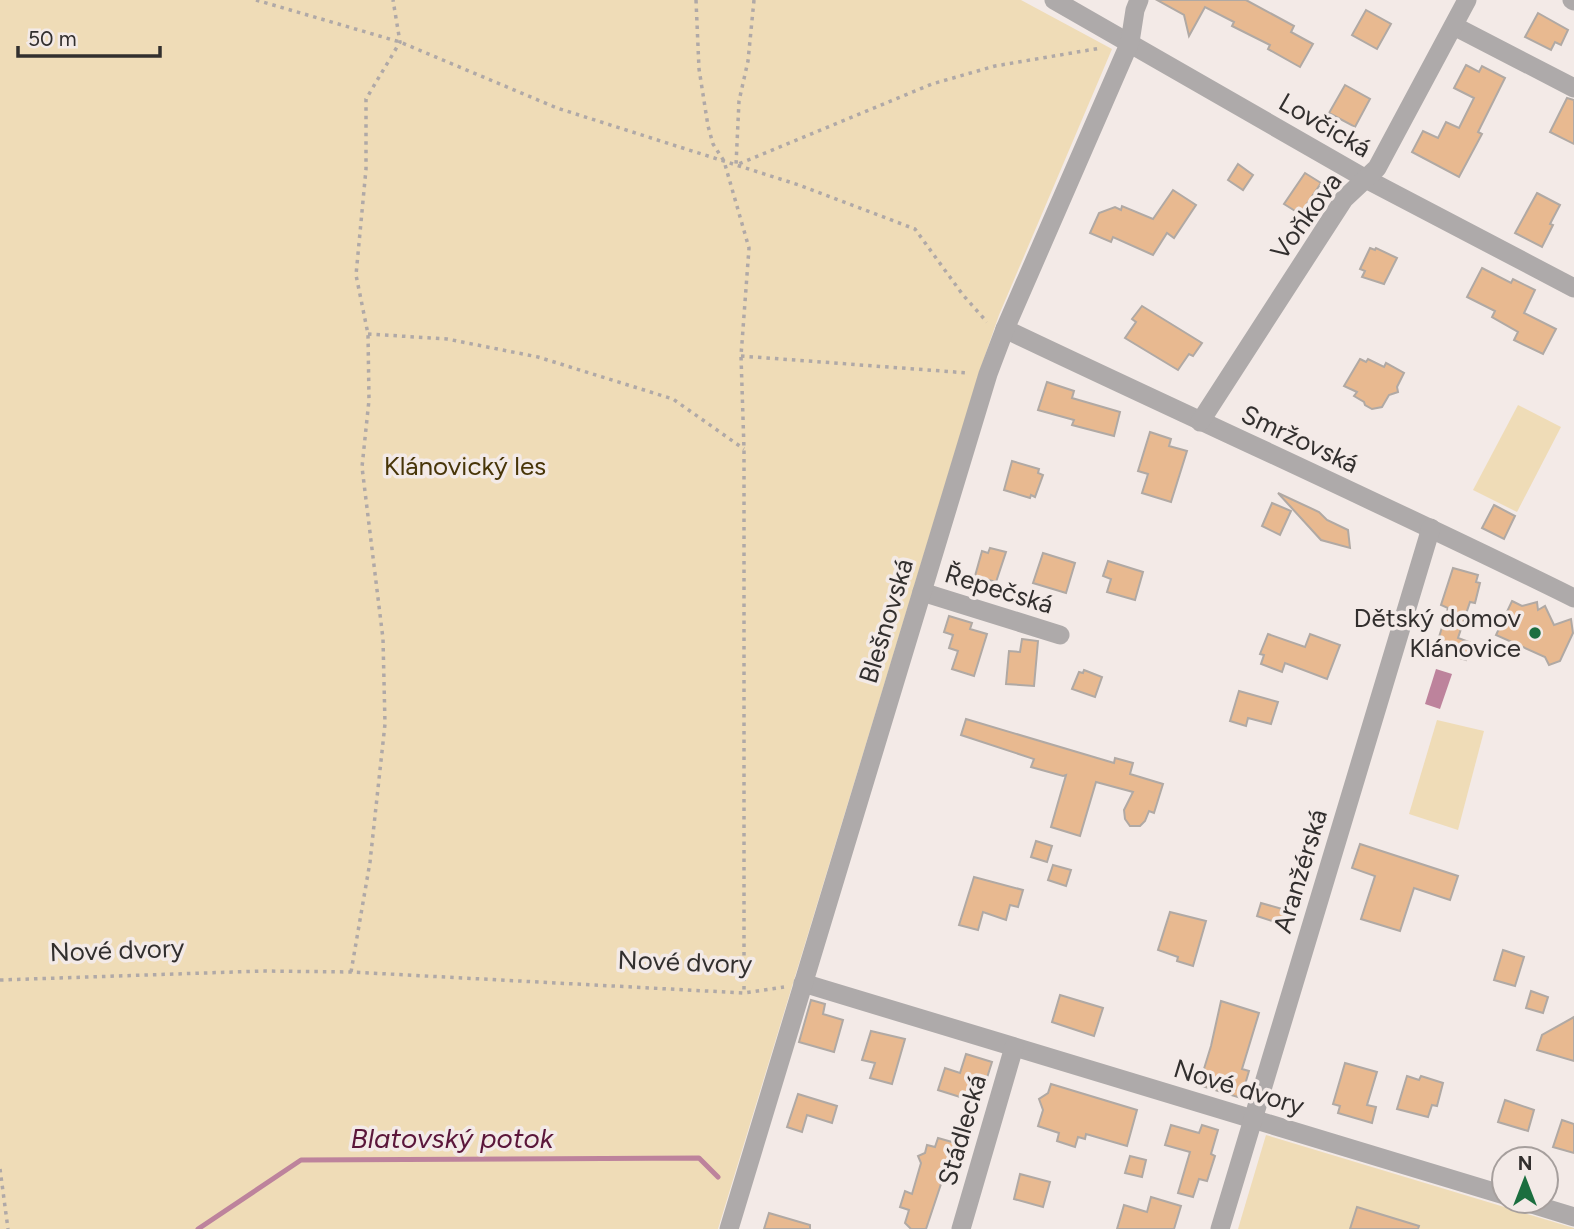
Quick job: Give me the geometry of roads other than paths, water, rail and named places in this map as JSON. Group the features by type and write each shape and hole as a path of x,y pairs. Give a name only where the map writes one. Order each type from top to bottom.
{"street":[{"name":"Lovčická","path":"1054,0 1366,179 1574,288"},
{"name":"Blešnovská","path":"729,1229 988,374 1004,328 1130,42 1139,0"},
{"name":"Voňkova","path":"1200,422 1344,199 1377,168 1467,0"},
{"path":"1454,26 1574,89"},
{"name":"Smržovská","path":"1004,328 1574,598"},
{"name":"Aranžérská","path":"1220,1229 1431,528"},
{"name":"Řepečská","path":"922,592 1060,635"},
{"name":"Nové dvory","path":"803,983 1490,1191"},
{"name":"Stádlecká","path":"961,1229 1014,1047"}],"waterway":[{"name":"Blatovský potok","path":"198,1229 301,1160 699,1158 718,1177"}],"place":[{"name":"Dětský domov Klánovice","path":"1535,633"}],"park label":[{"name":"Klánovický les","path":"465,466"}]}
